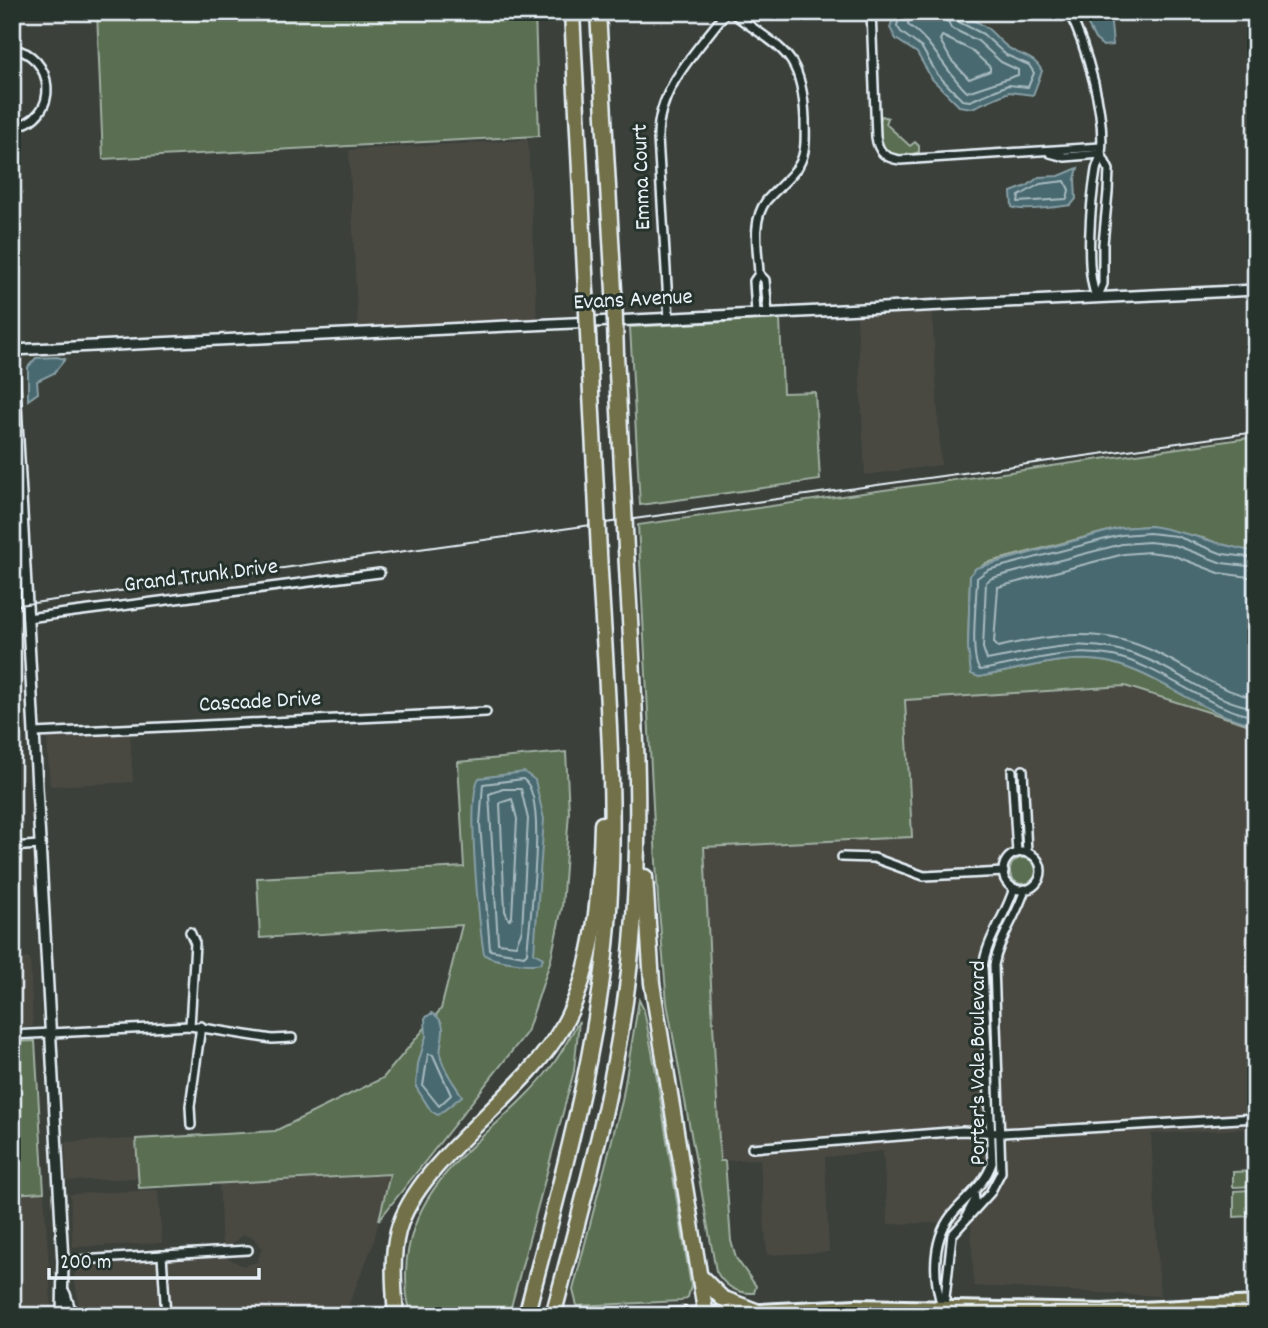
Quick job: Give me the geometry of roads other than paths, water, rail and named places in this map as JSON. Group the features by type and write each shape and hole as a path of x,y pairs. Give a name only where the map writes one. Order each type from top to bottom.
{"highway":[{"path":"526,1316 586,1075 600,993 610,895 608,729 572,12"},
{"path":"598,12 639,822 656,1008 706,1315"},
{"path":"396,1316 394,1251 407,1209 445,1160 551,1047 579,991 589,959 597,900 608,729"},
{"path":"553,1316 611,1088 632,944 639,822"},
{"path":"702,1278 722,1298 756,1311"}],"main road":[{"path":"665,1316 856,1306 943,1312 1181,1312 1256,1303"},
{"path":"1227,1316 1256,1313"}],"street":[{"path":"728,12 793,61 804,88 803,156 794,171 761,209 757,234 759,274 754,281 756,313"},
{"name":"Emma Court","path":"669,319 658,138 660,112 670,88 728,12"},
{"path":"871,12 876,137 884,156 900,160 1043,151 1065,157 1101,151"},
{"path":"1069,12 1093,87 1101,151 1109,170 1102,258 1103,284 1097,298"},
{"path":"12,49 19,49 36,61 45,74 46,100 41,114 27,125 12,127"},
{"path":"1097,298 1090,285 1089,251 1096,170 1101,151"},
{"path":"759,274 765,280 768,313"},
{"name":"Evans Avenue","path":"13,350 1256,290"},
{"path":"12,331 63,1261 62,1316"},
{"name":"Grand Trunk Drive","path":"27,618 380,573"},
{"name":"Cascade Drive","path":"35,733 486,712"},
{"path":"1023,770 1027,853"},
{"path":"1012,771 1017,853"},
{"path":"12,846 39,845"},
{"path":"1017,853 1027,853 1037,859 1041,870 1037,883 1026,889 1014,888 1007,882 1004,872 1008,859 1017,853"},
{"path":"842,857 874,858 924,876 1004,872"},
{"name":"Porter's Vale Boulevard","path":"943,1312 937,1291 939,1241 952,1214 974,1192 992,1163 983,967 989,942 1009,904 1014,888"},
{"name":"Porter's Vale Boulevard","path":"943,1312 947,1290 948,1247 952,1235 997,1182 1003,1157 994,965 999,947 1014,920 1026,889"},
{"path":"190,932 195,943 190,1026"},
{"path":"12,1035 201,1026 272,1039 292,1038"},
{"path":"191,1125 190,1106 201,1026"},
{"path":"752,1148 962,1131 1002,1133 1256,1118"},
{"path":"964,1222 975,1200 974,1192"},
{"path":"63,1261 248,1250"},
{"path":"162,1255 166,1316"},
{"path":"64,1288 72,1316"}],"water":[{"path":"895,12 954,14 987,28 1008,48 1033,60 1039,66 1042,71 1033,95 1009,92 972,108 959,106 932,79 917,53 896,39 890,28"},
{"path":"1081,12 1110,12 1113,45 1103,46 1095,39"},
{"path":"1078,168 1075,179 1076,199 1071,205 1031,209 1012,207 1011,192 1027,186 1039,177 1059,176"},
{"path":"36,358 65,359 54,373 37,381 38,393 28,400 28,367"},
{"path":"1150,526 1256,552 1256,724 1218,713 1131,669 1095,660 1062,661 979,677 971,674 968,648 970,575 976,568 1120,528"},
{"path":"524,772 535,780 544,819 534,953 543,958 541,963 536,964 502,961 484,954 475,863 474,809 479,778"},
{"path":"432,1013 442,1023 440,1052 443,1063 462,1096 438,1115 431,1111 416,1087 418,1064 426,1036 425,1018"}],"railway":[{"path":"12,606 1256,432"}]}
